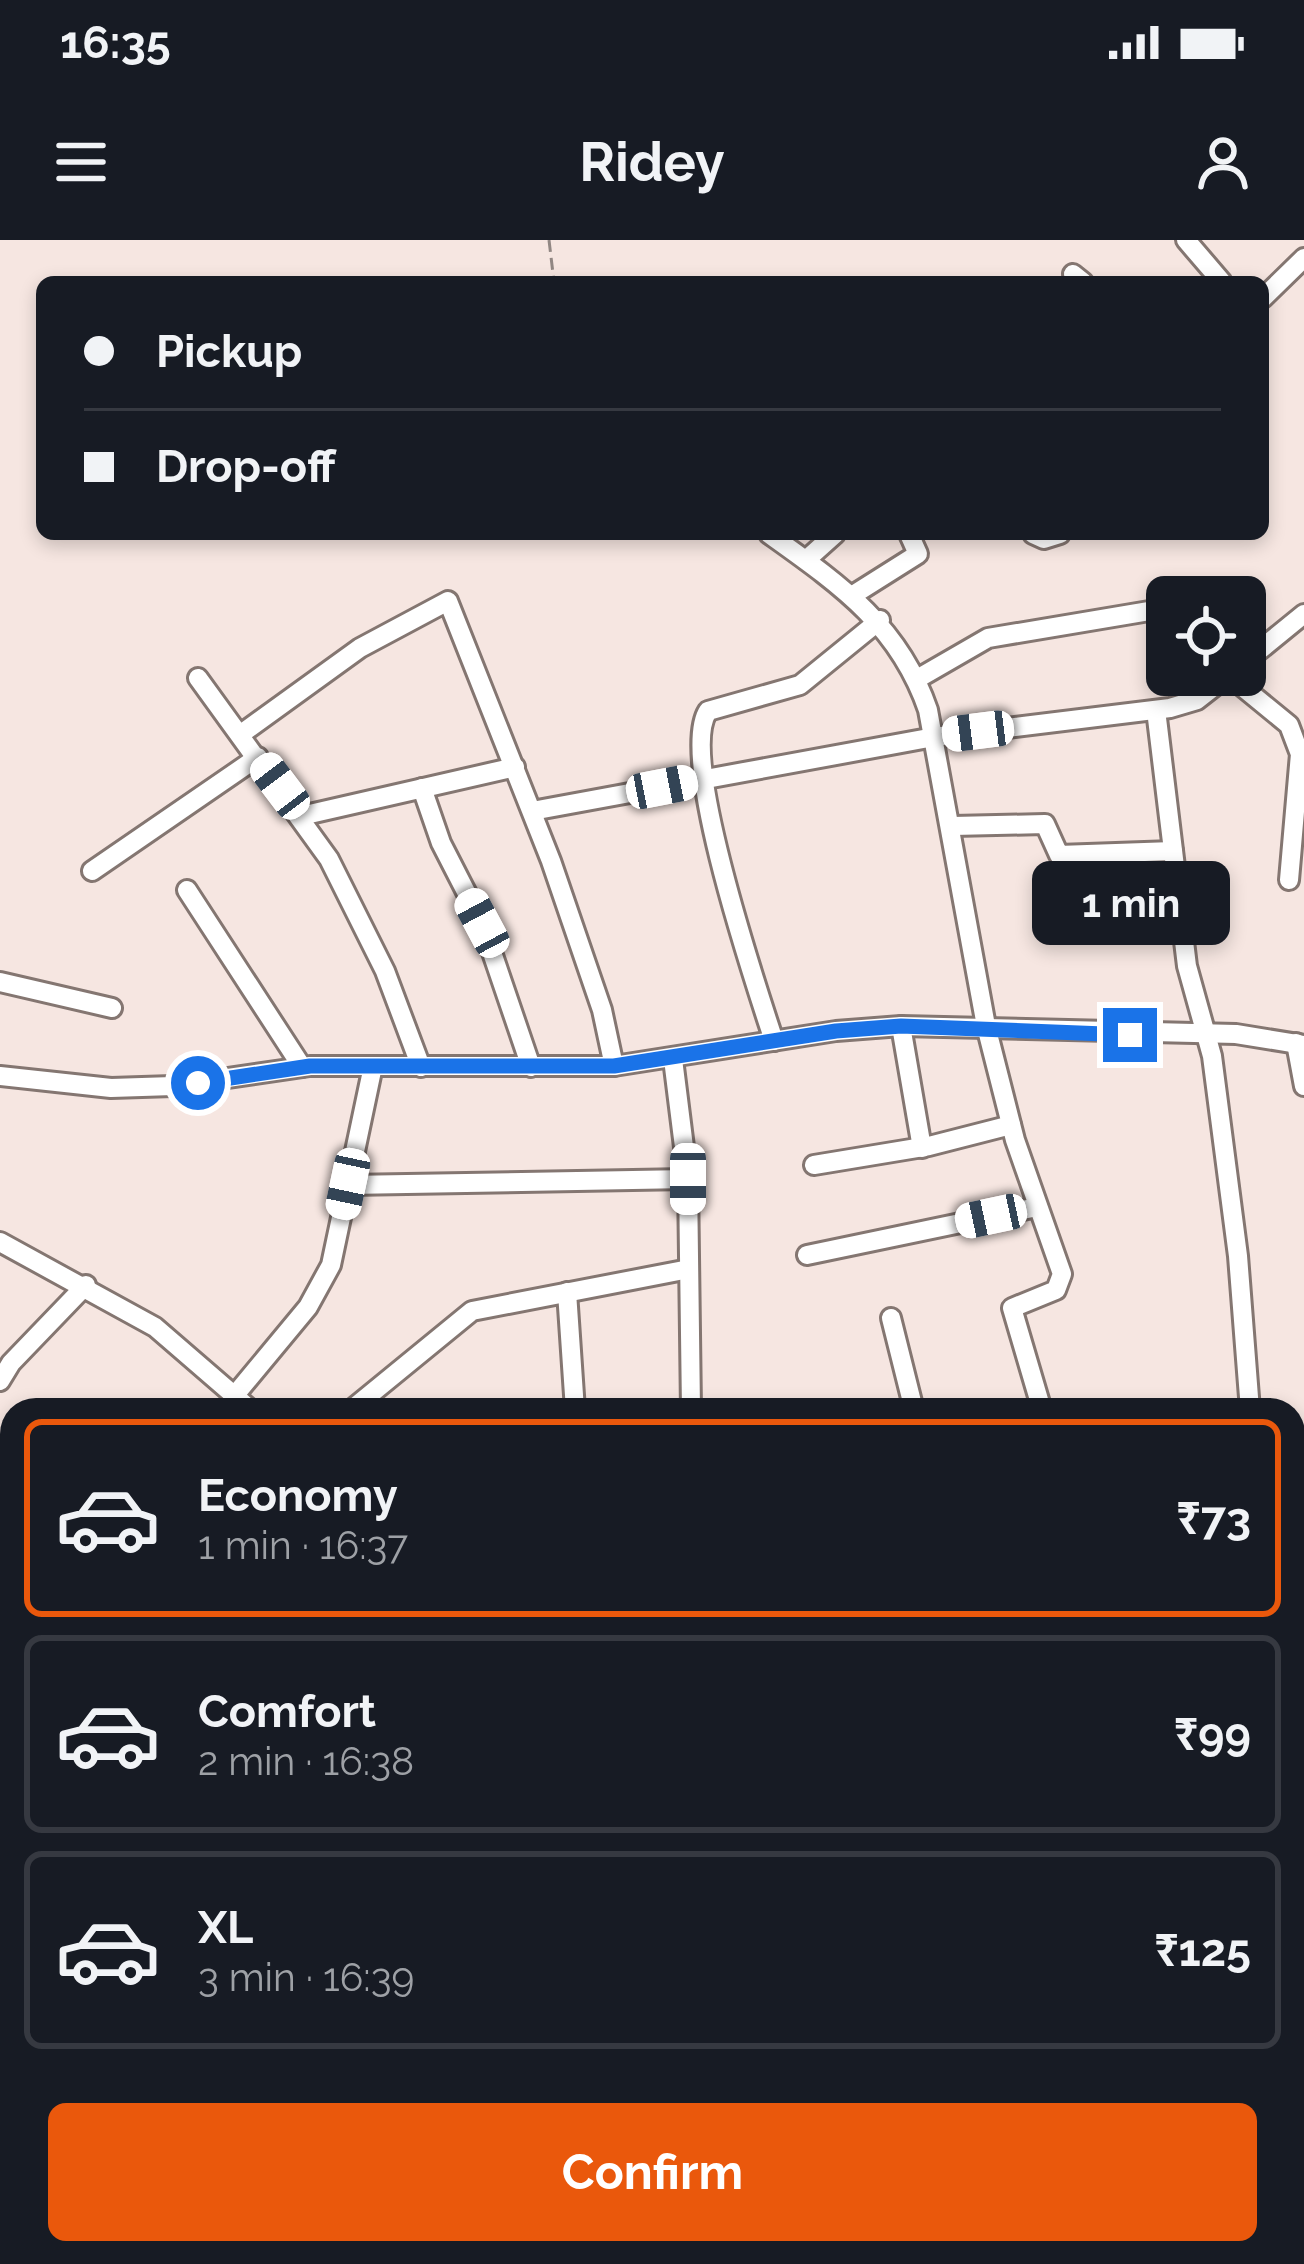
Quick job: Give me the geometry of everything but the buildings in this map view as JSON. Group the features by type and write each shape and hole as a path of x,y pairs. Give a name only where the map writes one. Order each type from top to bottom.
{"street":[{"path":"1186,240 1217,276"},
{"path":"1269,292 1304,258"},
{"path":"778,540 880,620 917,679 953,826 986,1026 1011,1125 1062,1281 1056,1289 1018,1302 1012,1312 1038,1398"},
{"path":"806,560 828,540"},
{"path":"853,595 918,554 912,540"},
{"path":"241,734 360,648 448,602 532,811 602,1010 614,1066"},
{"path":"917,679 988,638 1146,612"},
{"path":"1266,645 1304,614"},
{"path":"774,1041 731,903 705,779 702,724 708,711 800,685 880,620"},
{"path":"198,678 301,816 358,914 421,1067"},
{"path":"532,811 934,737 1156,710 1202,696"},
{"path":"1252,696 1297,736 1300,754 1289,880"},
{"path":"1156,710 1187,966 1207,1034 1238,1256 1249,1398"},
{"path":"92,871 258,757"},
{"path":"301,816 515,766"},
{"path":"422,788 441,843 490,943 531,1067"},
{"path":"953,826 1046,824 1059,855 1173,851"},
{"path":"187,890 302,1067"},
{"path":"0,982 112,1008"},
{"path":"901,1026 922,1148"},
{"path":"0,1076 111,1088 173,1086 302,1067 614,1066 901,1026 986,1026 1130,1035 1207,1034 1300,1044 1304,1086"},
{"path":"673,1059 688,1179 691,1398"},
{"path":"235,1395 321,1287 373,1066"},
{"path":"814,1165 922,1148 1011,1125"},
{"path":"348,1184 688,1179"},
{"path":"807,1255 1037,1207"},
{"path":"0,1241 155,1327 238,1398"},
{"path":"365,1398 458,1318 689,1269"},
{"path":"0,1381 10,1363 86,1285"},
{"path":"567,1292 573,1398"},
{"path":"891,1318 911,1398"}],"path":[{"path":"549,240 554,276"}],"route":[{"path":"198,1083 310,1066 614,1066 836,1031 901,1026 1130,1035"}]}
